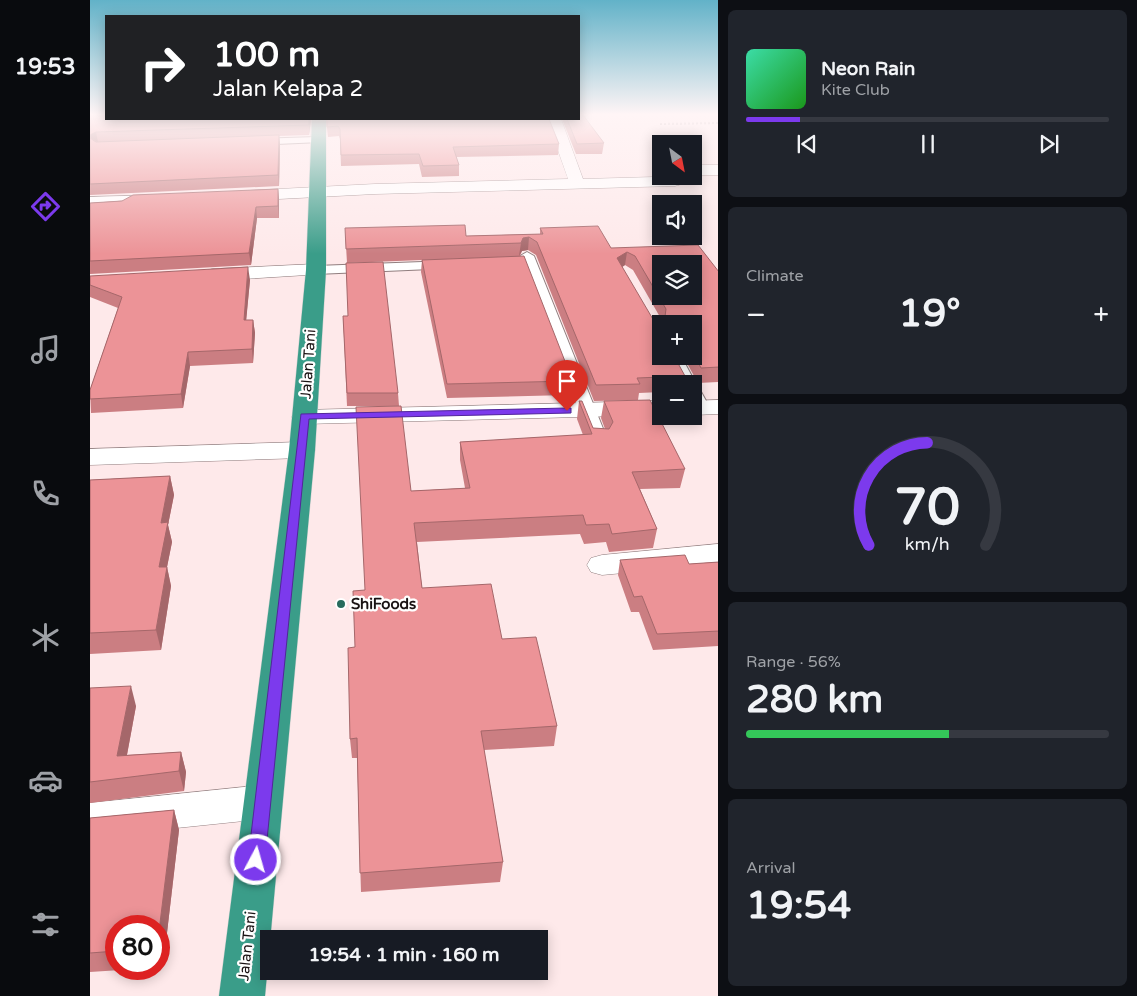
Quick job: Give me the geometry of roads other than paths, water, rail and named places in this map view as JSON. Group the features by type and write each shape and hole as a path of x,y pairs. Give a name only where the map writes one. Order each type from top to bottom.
{"highway":[{"name":"Jalan Tani","path":"242,996 302,450 316,270 317,161"}],"street":[{"path":"569,161 577,183"},
{"path":"702,170 718,170"},
{"path":"226,196 316,191 652,181"},
{"path":"90,202 170,199"},
{"path":"198,276 316,270"},
{"path":"304,416 652,408"},
{"path":"90,457 302,450"},
{"path":"602,565 718,554"},
{"path":"90,820 263,802"}],"lane":[{"path":"90,209 124,207 135,201"},
{"path":"525,260 599,441"},
{"path":"316,270 461,265"}],"place":[{"name":"ShiFoods","path":"341,604"}]}
